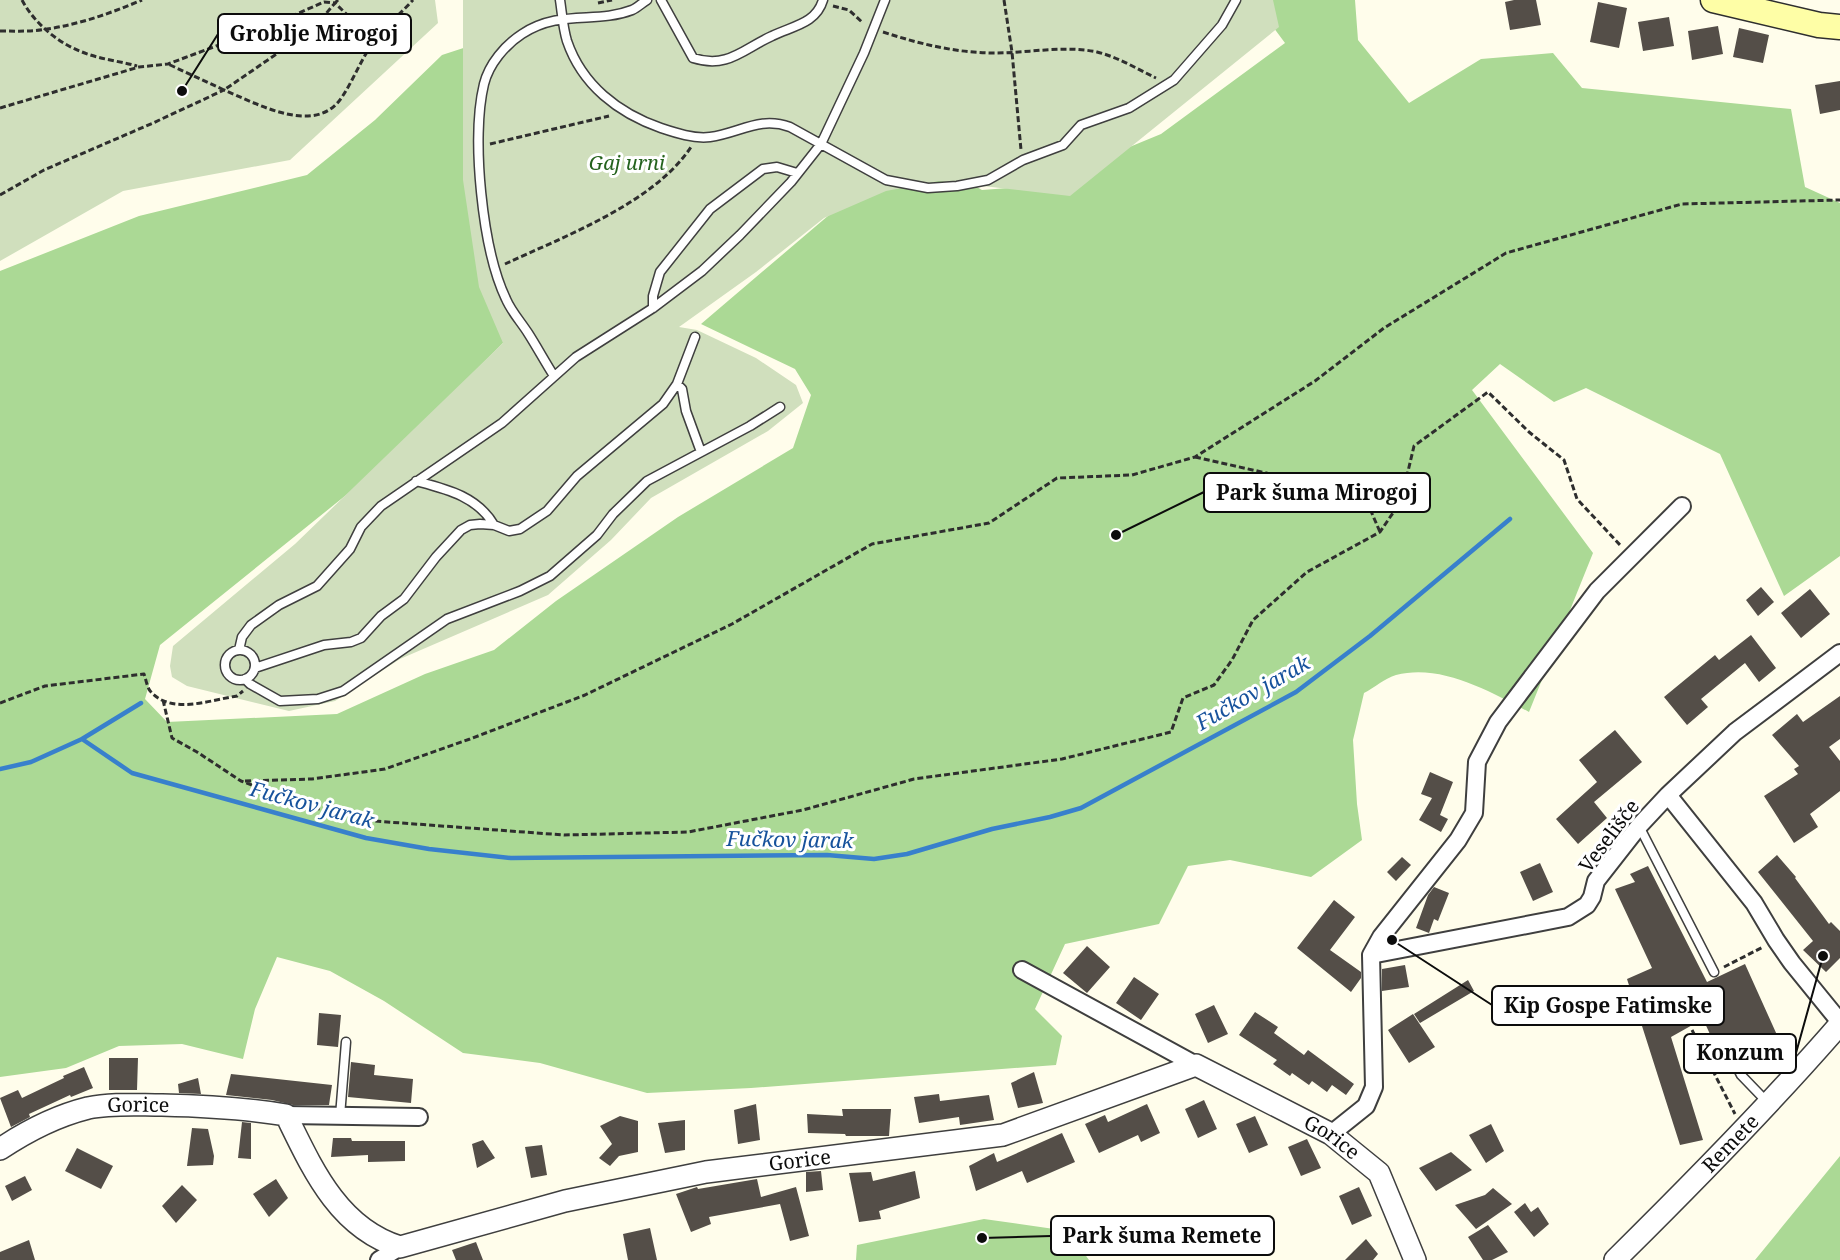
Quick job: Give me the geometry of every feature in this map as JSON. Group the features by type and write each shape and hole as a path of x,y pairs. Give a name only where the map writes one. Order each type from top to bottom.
{"main road":[{"path":"1713,0 1820,25 1840,27"}],"street":[{"path":"1331,1134 1366,1106 1374,1086 1371,955 1381,937 1458,840 1474,813 1477,762 1498,722 1597,591 1682,506"},
{"name":"Veselišče","path":"1371,955 1568,917 1587,905 1592,897 1596,880 1639,826 1668,795 1735,732 1840,653"},
{"name":"Remete","path":"1615,1260 1668,1209 1840,1023 1776,940 1754,903 1668,795"},
{"name":"Gorice","path":"1022,970 1196,1065 1331,1134 1379,1173 1415,1260"},
{"name":"Gorice","path":"379,1260 400,1247 565,1201 706,1172 1004,1135 1196,1065"},
{"name":"Gorice","path":"0,1149 42,1124 87,1109 106,1106 189,1106 286,1114 419,1117"},
{"path":"286,1114 314,1171 334,1202 370,1233 384,1242 400,1247"}],"lane":[{"path":"560,0 567,40 582,71 602,95 624,112 679,134 709,137 762,123 775,122 790,127 886,180 928,188 957,186 987,180 1023,160 1063,145 1080,125 1129,108 1167,84 1192,60 1222,24 1236,0"},
{"path":"554,376 506,299 489,249 480,177 480,113 484,82 494,61 507,45 523,33 563,18 632,10 647,0"},
{"path":"661,0 693,58 706,62 723,61 748,51 771,36 796,27 813,18 823,2"},
{"path":"239,650 242,637 251,625 279,605 317,586 350,549 361,527 381,506 502,423 576,357 653,308 702,271 747,227 821,144 875,30 885,0"},
{"path":"653,308 653,296 660,272 710,209 763,169 777,167 797,173"},
{"path":"255,668 324,645 351,642 361,638 381,616 404,598 436,557 461,530 470,525 494,525 509,531 520,529 547,511 577,476 663,404 677,384 695,338"},
{"path":"677,384 682,389 686,411 700,452"},
{"path":"248,682 255,668 254,660 250,654 239,650 230,654 225,662 230,676 248,682 280,701 318,699 343,691 447,619 520,591 549,576 597,535 613,514 647,481 750,426 780,407"},
{"path":"416,481 458,493 474,502 494,525"},
{"path":"1639,826 1714,972"},
{"path":"340,1116 346,1042"},
{"path":"1735,1063 1741,1076 1768,1103"}],"path":[{"path":"22,0 45,30 84,53 139,67"},
{"path":"0,31 45,30 108,14 142,0"},
{"path":"168,64 224,90 285,114 313,116 328,112 340,99 374,41 413,0"},
{"path":"1004,0 1012,52 1019,141 1023,160"},
{"path":"0,108 139,67 168,64 267,27 322,1 336,2 374,41"},
{"path":"0,195 44,170 224,90 313,30 336,2"},
{"path":"823,2 849,10 875,30 949,50 1012,52 1078,49 1097,52 1122,61 1167,84"},
{"path":"480,147 624,112"},
{"path":"496,268 585,227 643,194 686,154 696,136"},
{"path":"241,782 312,779 385,769 585,695 732,624 872,544 989,523 1057,478 1132,475 1195,457 1316,381 1384,328 1506,253 1682,204 1840,200"},
{"path":"164,700 172,738 241,782 312,807 361,820 564,835 688,832 803,810 914,779 1062,759 1170,732 1183,698 1214,685 1233,660 1253,620 1307,572 1380,532 1401,501 1414,446 1488,392 1529,432 1564,460 1577,499 1631,556"},
{"path":"1195,457 1364,495 1380,532"},
{"path":"0,703 45,686 144,674 150,691 164,700 182,706 237,696 248,682"},
{"path":"1714,972 1776,940"},
{"path":"1692,1030 1738,1121"}],"green space":[{"path":"0,0 435,0 438,23 290,160 123,191 0,261"},
{"name":"Gaj urni","path":"463,0 1273,0 1279,27 1070,196 939,181 886,191 824,218 756,272 679,327 697,330 756,358 796,385 803,403 768,431 651,498 611,540 548,595 400,659 335,701 289,711 187,686 172,677 170,666 173,646 295,544 503,343 479,287 463,180"},
{"path":"1253,0 1355,0 1358,40 1409,103 1481,59 1553,53 1582,88 1791,109 1805,187 1840,203 1840,556 1784,596 1720,454 1586,388 1554,402 1500,364 1472,390 1593,553 1529,712 1482,688 1448,676 1430,673 1413,672 1396,675 1364,693 1353,740 1362,840 1311,877 1230,860 1188,866 1159,924 1065,944 1035,1009 1062,1036 1056,1065 751,1088 647,1093 540,1063 463,1053 384,1001 330,971 277,957 255,1009 243,1059 182,1044 119,1046 66,1068 0,1077 0,271 139,216 307,175 375,120 442,55 494,38 503,343 371,475 160,645 145,699 167,722 337,714 425,674 494,650 556,601 678,517 793,448 811,395 795,369 701,324 849,198 945,169 982,190 1035,186 1161,134 1285,43"},
{"path":"1840,1156 1840,1260 1755,1260"},
{"path":"984,1219 1068,1231 1089,1260 856,1260 857,1245"}],"building":[{"path":"1536,0 1541,25 1510,30 1505,2"},
{"path":"1598,2 1627,8 1619,48 1590,42"},
{"path":"1669,17 1674,46 1643,51 1638,22"},
{"path":"1718,26 1723,54 1692,60 1688,31"},
{"path":"1739,28 1769,35 1763,63 1733,57"},
{"path":"1840,81 1840,110 1820,114 1815,85"},
{"path":"1761,587 1774,602 1758,616 1746,600"},
{"path":"1810,589 1830,614 1801,638 1781,613"},
{"path":"1751,635 1776,668 1759,682 1745,663 1701,699 1708,707 1687,725 1664,697 1715,655 1719,660"},
{"path":"1840,696 1840,739 1829,747 1840,761 1840,791 1810,814 1818,827 1794,843 1764,796 1798,774 1794,769 1799,766 1772,735 1797,714 1803,722"},
{"path":"1615,730 1642,762 1594,802 1607,818 1578,844 1556,819 1597,782 1579,760"},
{"path":"1430,772 1453,782 1440,815 1448,819 1441,832 1419,820 1432,798 1421,794"},
{"path":"1777,855 1796,877 1829,924 1831,922 1840,931 1840,958 1826,972 1803,950 1813,941 1758,872"},
{"path":"1402,857 1411,865 1396,881 1387,872"},
{"path":"1540,863 1553,892 1533,901 1520,872"},
{"path":"1648,866 1707,982 1745,964 1777,1035 1720,1056 1703,1019 1671,1037 1703,1140 1680,1145 1627,979 1652,968 1615,889 1635,882 1630,874"},
{"path":"1434,887 1449,893 1438,921 1434,919 1429,933 1416,928 1428,895"},
{"path":"1334,900 1355,917 1330,950 1361,972 1361,978 1351,992 1297,948"},
{"path":"1087,946 1110,967 1087,993 1063,973"},
{"path":"1405,965 1409,987 1382,991 1382,969"},
{"path":"1134,977 1159,994 1141,1020 1116,1003"},
{"path":"1468,980 1474,991 1420,1023 1414,1014"},
{"path":"1214,1005 1228,1034 1208,1043 1195,1014"},
{"path":"1255,1012 1278,1027 1274,1033 1304,1055 1308,1050 1354,1084 1346,1095 1332,1085 1327,1092 1312,1081 1309,1085 1292,1073 1290,1076 1273,1064 1277,1060 1239,1035"},
{"path":"319,1013 341,1015 338,1047 317,1045"},
{"path":"1413,1014 1435,1047 1409,1063 1388,1030"},
{"path":"109,1058 138,1058 137,1090 109,1090"},
{"path":"351,1062 375,1065 374,1075 413,1079 411,1103 348,1097"},
{"path":"84,1067 93,1088 71,1097 70,1095 29,1114 30,1117 11,1127 0,1098 18,1090 22,1098"},
{"path":"1034,1072 1043,1103 1018,1108 1011,1083"},
{"path":"231,1074 332,1085 329,1105 293,1105 272,1100 226,1095"},
{"path":"198,1078 201,1094 179,1093 178,1084"},
{"path":"939,1094 940,1101 989,1095 994,1120 960,1125 959,1117 919,1123 914,1097"},
{"path":"1204,1100 1217,1129 1198,1138 1185,1109"},
{"path":"756,1104 760,1140 738,1144 734,1110"},
{"path":"1147,1104 1160,1133 1141,1142 1138,1135 1099,1153 1085,1124 1105,1115 1108,1122"},
{"path":"842,1109 891,1109 889,1136 808,1133 807,1114 843,1116"},
{"path":"620,1116 638,1121 638,1152 619,1156 610,1166 599,1158 612,1144 600,1126"},
{"path":"1255,1116 1268,1145 1249,1153 1236,1124"},
{"path":"685,1120 685,1150 665,1153 658,1123"},
{"path":"242,1122 251,1123 251,1159 238,1158"},
{"path":"1491,1124 1504,1151 1486,1163 1469,1135"},
{"path":"192,1128 208,1129 214,1156 213,1165 187,1166"},
{"path":"1062,1133 1075,1162 1027,1183 1022,1171 976,1191 969,1166 994,1153 997,1162"},
{"path":"333,1138 351,1138 352,1141 405,1141 405,1161 368,1162 368,1155 331,1157"},
{"path":"1307,1139 1321,1168 1301,1176 1288,1147"},
{"path":"483,1140 495,1158 477,1168 472,1144"},
{"path":"542,1145 547,1175 531,1178 525,1147"},
{"path":"77,1148 113,1166 101,1189 65,1171"},
{"path":"1451,1152 1472,1170 1436,1191 1419,1168"},
{"path":"821,1171 823,1190 806,1192 806,1172"},
{"path":"915,1171 920,1198 879,1211 881,1219 859,1222 849,1173 871,1172 873,1181"},
{"path":"25,1176 32,1190 12,1201 5,1186"},
{"path":"276,1179 288,1198 269,1217 253,1194"},
{"path":"757,1179 761,1197 796,1187 809,1236 790,1241 780,1204 709,1217 711,1224 691,1232 676,1194 697,1187 698,1189"},
{"path":"182,1185 197,1200 176,1223 162,1206"},
{"path":"1359,1187 1372,1216 1352,1225 1339,1196"},
{"path":"1493,1188 1512,1204 1476,1229 1455,1205 1485,1195"},
{"path":"1525,1203 1531,1212 1538,1207 1549,1224 1534,1237 1514,1212"},
{"path":"1488,1225 1508,1252 1492,1260 1483,1260 1468,1237"},
{"path":"650,1228 657,1260 628,1260 623,1234"},
{"path":"1366,1239 1378,1254 1373,1260 1345,1260"},
{"path":"29,1240 35,1260 0,1260 0,1252"},
{"path":"476,1242 483,1260 456,1260 452,1250"}],"waterway":[{"name":"Fučkov jarak","path":"0,769 31,762 82,739 132,773 366,838 429,849 511,858 827,855 874,859 907,854 992,829 1081,808 1296,692 1370,636 1510,519"},
{"path":"82,739 141,703"}],"place":[{"name":"Groblje Mirogoj","path":"182,91"},
{"name":"Park šuma Mirogoj","path":"1116,535"},
{"name":"Kip Gospe Fatimske","path":"1392,940"},
{"name":"Konzum","path":"1823,956"},
{"name":"Park šuma Remete","path":"982,1238"}]}
